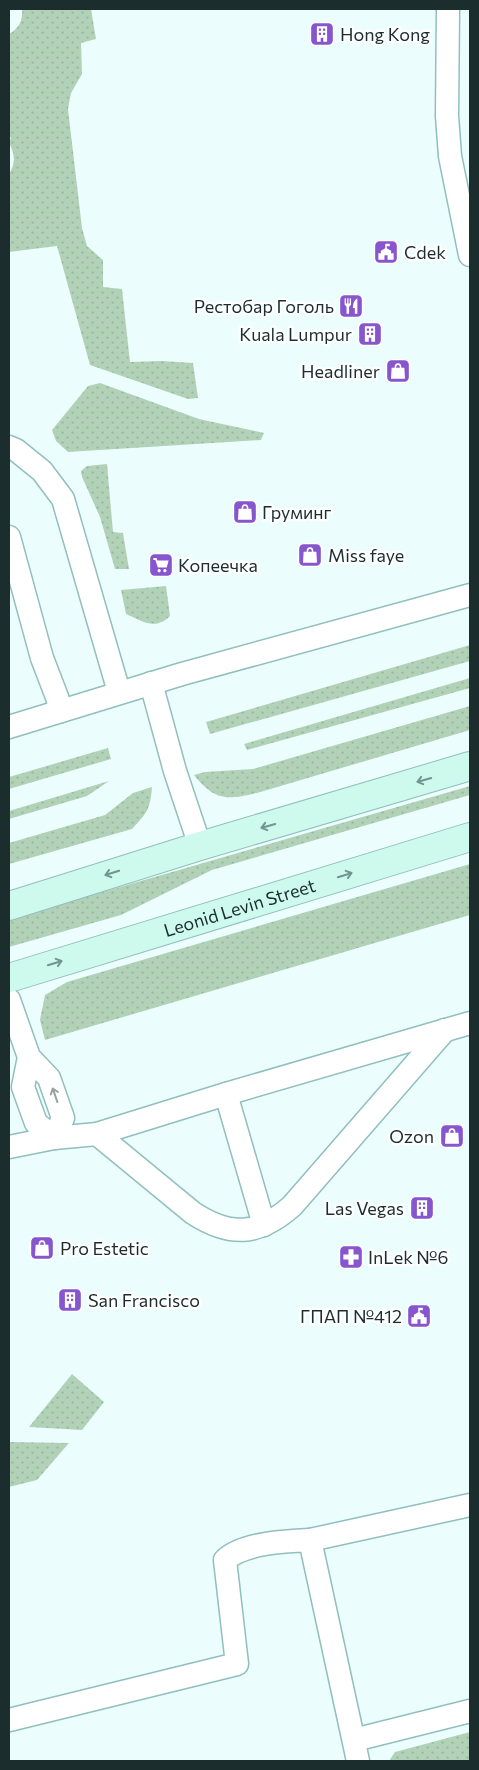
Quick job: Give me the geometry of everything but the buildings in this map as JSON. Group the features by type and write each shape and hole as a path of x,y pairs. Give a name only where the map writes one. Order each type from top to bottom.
{"main road":[{"path":"9,906 200,846 470,766"},
{"name":"Leonid Levin Street","path":"9,978 470,837"}],"lane":[{"path":"448,9 447,116 450,156 470,255"},
{"path":"9,447 16,450 42,471 63,499 119,692"},
{"path":"9,537 42,658 61,711"},
{"path":"9,727 119,692 470,596"},
{"path":"151,683 175,771 200,846"},
{"path":"9,1000 29,1058 24,1087 36,1123 54,1138"},
{"path":"9,1147 54,1138 97,1134 226,1094 470,1023"},
{"path":"97,1134 192,1213 208,1223 225,1230 244,1230 264,1225 278,1219 292,1206 445,1030"},
{"path":"226,1094 264,1225"},
{"path":"9,1720 237,1664 225,1560 233,1553 278,1541 310,1540 470,1505"},
{"path":"310,1540 356,1751 470,1712"}],"green space":[{"path":"22,9 91,9 96,39 81,43 82,74 71,93 68,109 82,228 87,246 103,260 103,287 122,289 130,362 162,361 193,363 198,398 188,399 90,365 57,246 9,252 9,174 14,158 9,143 11,138 9,136 9,34 20,24"},
{"path":"100,383 199,419 264,433 261,440 68,452 56,441 52,430 88,386"},
{"path":"107,464 113,532 123,533 129,569 115,569 100,517 82,477 81,471 87,466"},
{"path":"166,586 170,616 164,621 154,624 148,623 126,614 121,590"},
{"path":"470,645 470,661 210,734 206,722"},
{"path":"470,678 470,688 247,750 244,744"},
{"path":"470,706 470,730 257,793 237,797 215,794 201,784 194,775 205,772 253,769"},
{"path":"108,748 111,759 9,789 9,777"},
{"path":"109,781 87,796 9,819 9,811"},
{"path":"470,786 470,795 212,870 121,915 9,947 9,919"},
{"path":"152,787 147,810 132,829 9,864 9,843 105,815 133,793"},
{"path":"470,864 470,915 45,1040 40,1020 45,995 67,982"},
{"path":"72,1374 104,1402 82,1430 29,1427"},
{"path":"9,1442 69,1443 37,1480 9,1487"},
{"path":"470,1732 470,1761 389,1761 395,1752"}],"place":[{"name":"Hong Kong","path":"322,34"},
{"name":"Cdek","path":"386,252"},
{"name":"Рестобар Гоголь","path":"351,306"},
{"name":"Kuala Lumpur","path":"370,334"},
{"name":"Headliner","path":"398,371"},
{"name":"Груминг","path":"245,512"},
{"name":"Miss faye","path":"310,555"},
{"name":"Копеечка","path":"161,565"},
{"name":"Ozon","path":"452,1136"},
{"name":"Las Vegas","path":"422,1208"},
{"name":"Pro Estetic","path":"42,1248"},
{"name":"InLek №6","path":"351,1257"},
{"name":"San Francisco","path":"70,1300"},
{"name":"ГПАП №412","path":"419,1316"}]}
